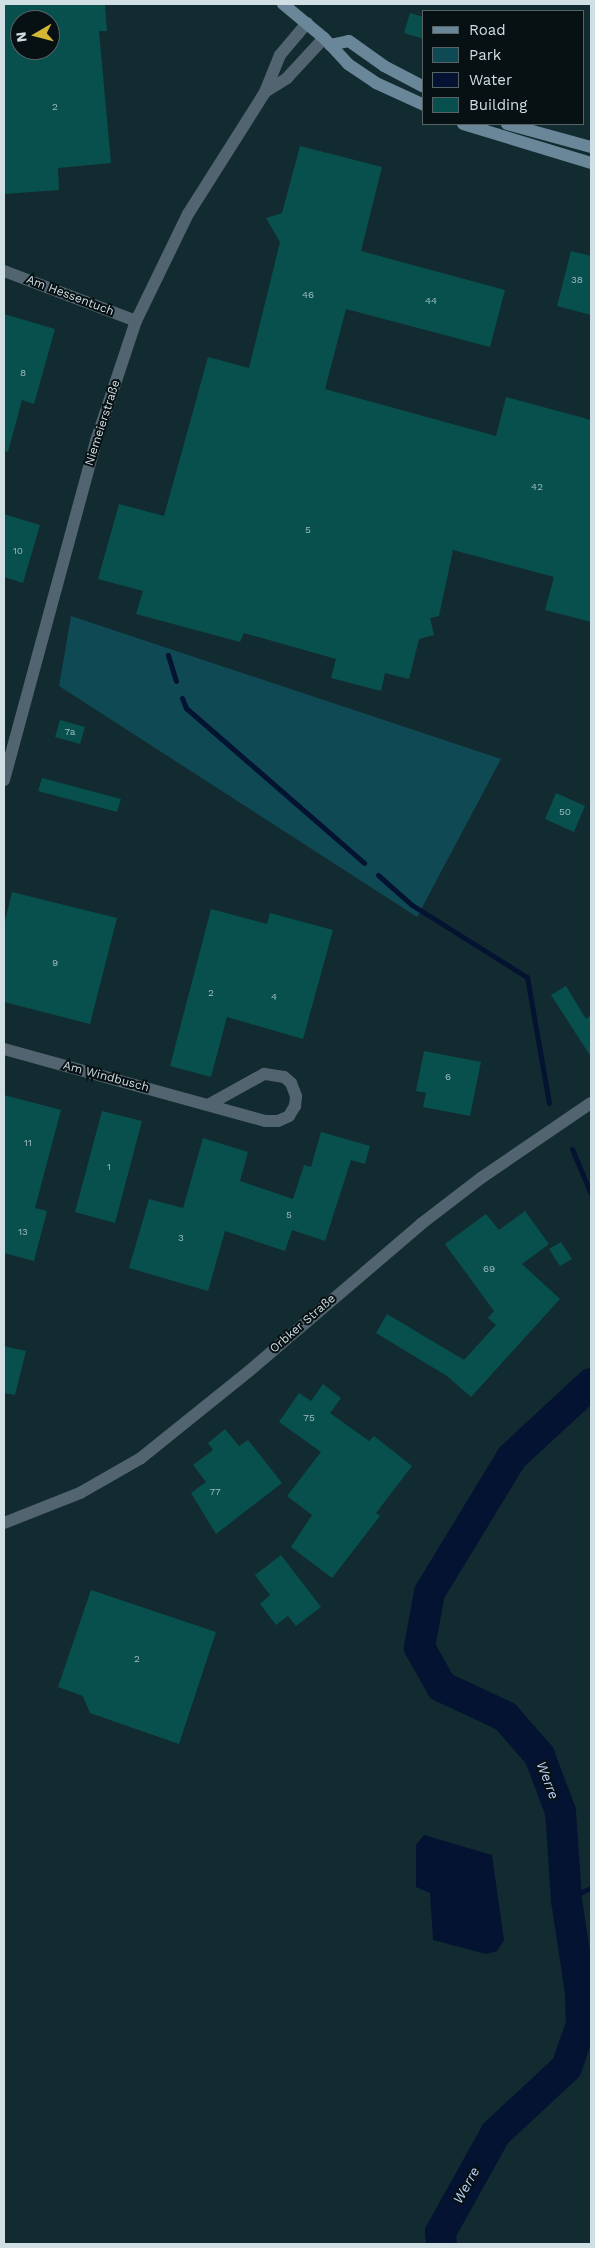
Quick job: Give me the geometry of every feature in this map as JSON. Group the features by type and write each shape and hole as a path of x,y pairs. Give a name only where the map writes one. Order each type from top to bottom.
{"main road":[{"path":"283,4 327,41 338,57 376,83 422,104"},
{"path":"327,41 349,41 384,66 422,86"},
{"path":"466,125 591,163"},
{"path":"511,125 591,147"}],"street":[{"name":"Niemeierstraße","path":"4,780 6,764 96,441 136,321 188,214 265,92 280,55 307,23"},
{"name":"Niemeierstraße","path":"265,92 287,78 327,41"},
{"name":"Am Hessentuch","path":"4,271 136,321"},
{"name":"Am Windbusch","path":"4,1049 265,1121 278,1121 288,1116 295,1106 296,1096 291,1083 284,1077 264,1074 208,1105"},
{"name":"Orbker Straße","path":"4,1523 80,1493 141,1458 226,1391 421,1224 481,1178 591,1103"}],"green space":[{"path":"71,616 501,759 417,917 59,686"}],"water":[{"path":"424,1835 492,1855 504,1940 497,1951 486,1954 433,1940 430,1893 416,1887 416,1845"}],"building":[{"path":"4,4 105,4 107,31 99,31 111,163 58,168 59,190 4,194"},
{"path":"410,13 422,16 422,38 404,33"},
{"path":"300,146 382,167 361,251 505,290 490,347 346,309 325,389 496,436 506,397 591,420 591,622 545,610 554,577 453,550 439,616 430,618 434,635 419,639 409,679 385,673 381,691 331,678 336,659 244,633 240,642 136,614 143,591 98,579 119,504 164,516 208,357 249,368 280,242 266,218 282,213"},
{"path":"571,251 591,256 591,315 557,306"},
{"path":"4,314 55,329 34,404 22,400 8,452 4,451"},
{"path":"4,514 40,525 23,583 4,577"},
{"path":"60,720 85,727 80,744 55,737"},
{"path":"42,778 121,799 117,812 38,791"},
{"path":"556,793 585,806 574,832 545,819"},
{"path":"12,892 117,918 90,1024 4,1002 4,925"},
{"path":"211,909 267,924 270,913 333,930 303,1039 227,1017 211,1077 170,1066"},
{"path":"566,986 586,1019 591,1015 591,1057 551,995"},
{"path":"424,1051 481,1062 470,1116 423,1107 426,1093 416,1091"},
{"path":"4,1095 61,1110 35,1208 47,1211 34,1261 4,1253"},
{"path":"102,1111 142,1121 115,1223 75,1212"},
{"path":"321,1132 370,1146 365,1164 351,1160 325,1241 292,1230 285,1251 225,1231 208,1291 129,1268 149,1199 183,1208 203,1138 248,1152 240,1181 293,1199 304,1165 311,1167"},
{"path":"525,1211 549,1244 522,1264 560,1299 471,1397 447,1376 376,1333 387,1314 464,1360 496,1325 488,1318 494,1311 445,1244 486,1214 499,1230"},
{"path":"561,1242 572,1259 560,1266 549,1249"},
{"path":"4,1346 26,1351 15,1395 4,1393"},
{"path":"323,1384 341,1398 330,1413 369,1441 374,1436 412,1466 376,1513 380,1516 332,1578 291,1547 312,1515 287,1496 321,1452 279,1422 299,1393 311,1401"},
{"path":"225,1429 239,1446 248,1440 282,1483 216,1534 191,1493 206,1482 193,1465 213,1450 208,1443"},
{"path":"281,1555 321,1607 296,1626 288,1616 276,1625 260,1604 270,1595 255,1575"},
{"path":"91,1590 216,1632 179,1744 90,1713 83,1696 58,1687"}],"waterway":[{"path":"168,655 176,681"},
{"path":"182,698 186,708 364,863"},
{"path":"378,875 412,905 527,977 549,1103"},
{"path":"572,1149 591,1194"},
{"name":"Werre","path":"441,2244 440,2232 495,2133 566,2067 581,2024 580,1992 566,1899 560,1811 539,1755 505,1716 441,1686 419,1647 429,1592 511,1457 591,1383"},
{"path":"566,1899 591,1888"}]}
